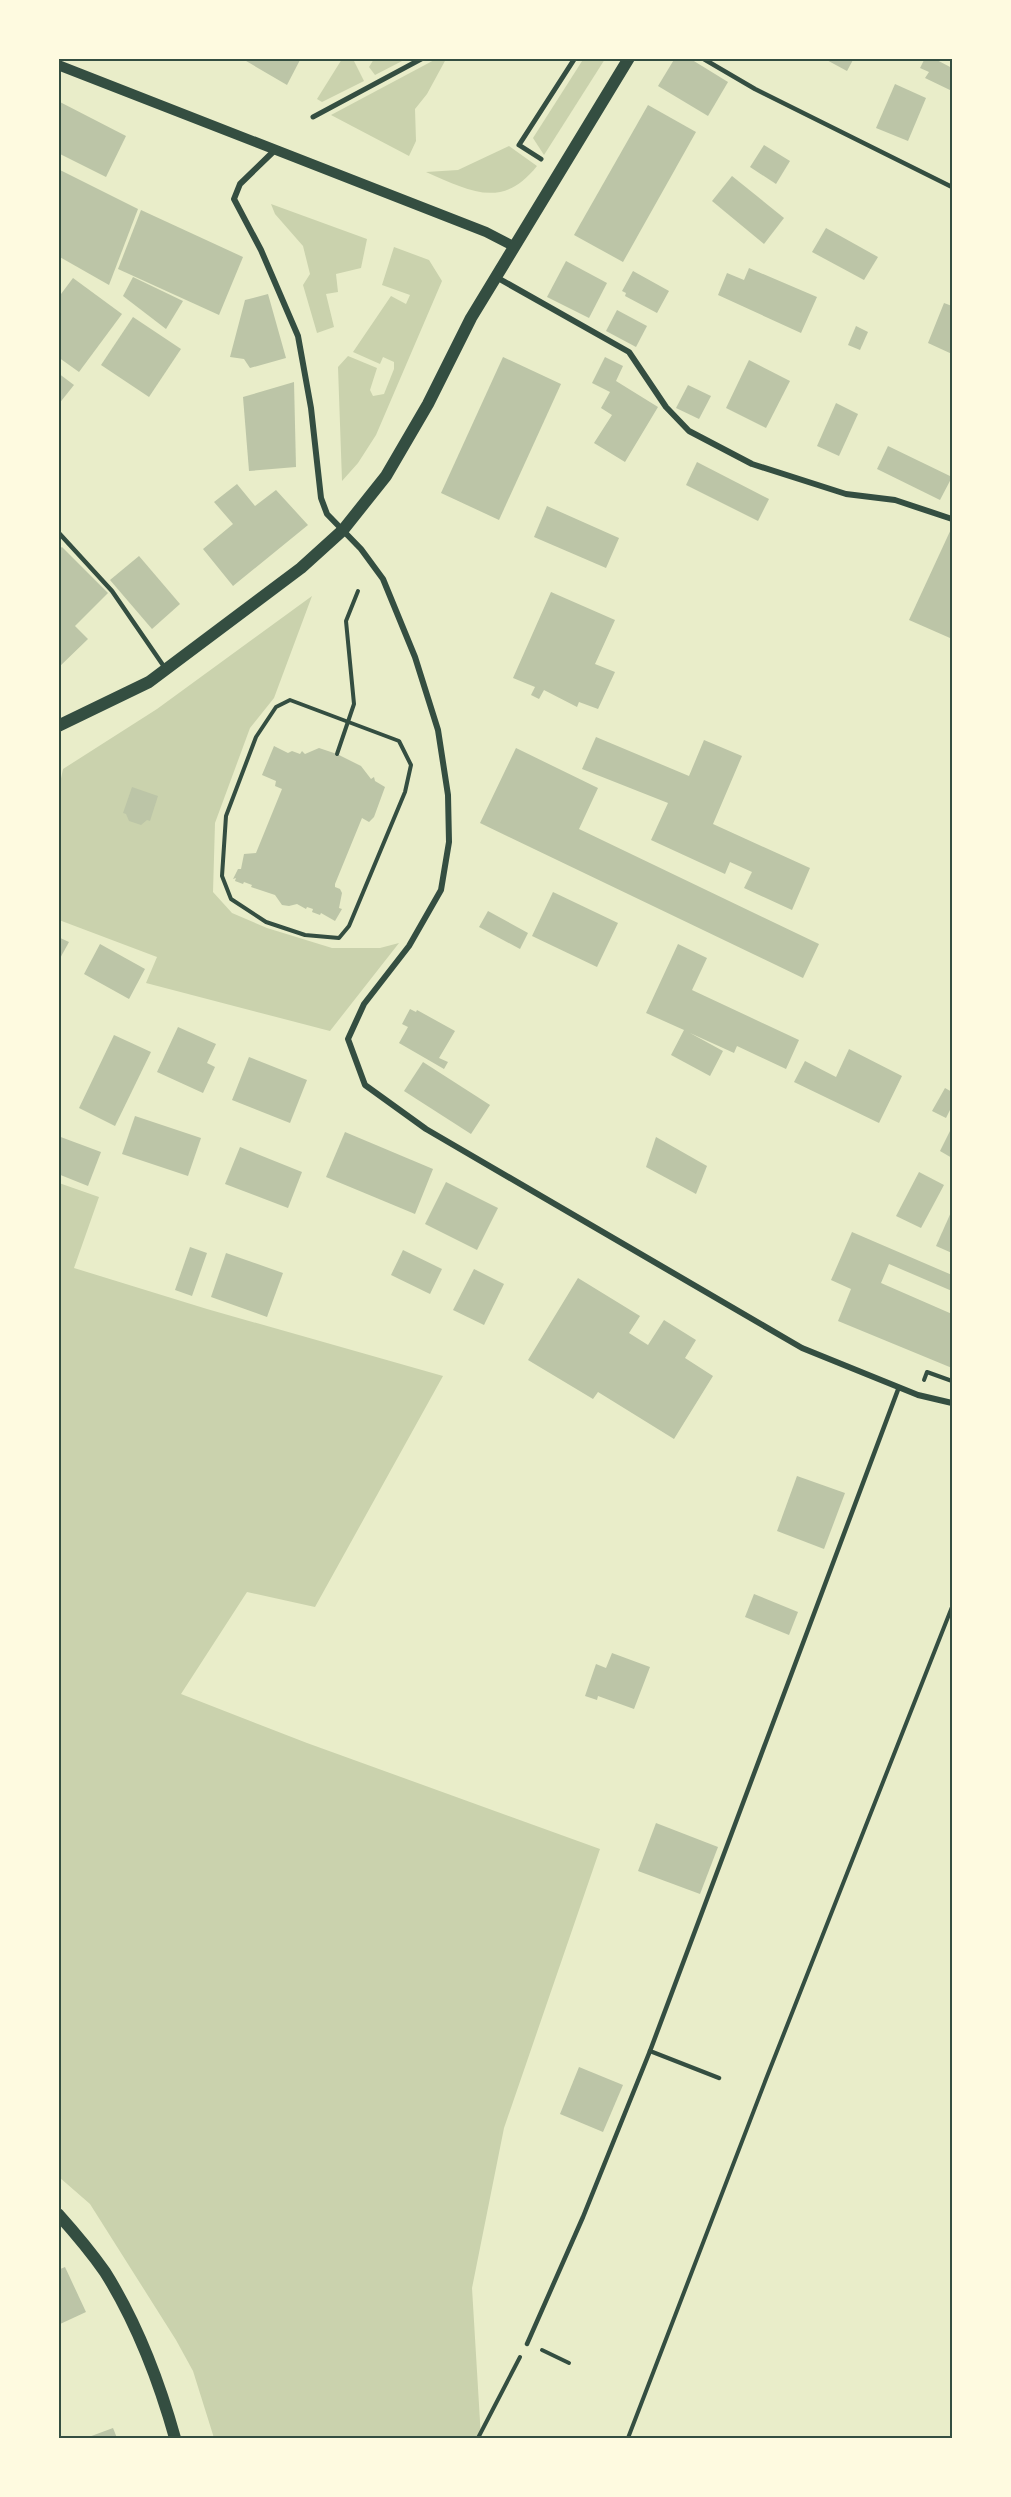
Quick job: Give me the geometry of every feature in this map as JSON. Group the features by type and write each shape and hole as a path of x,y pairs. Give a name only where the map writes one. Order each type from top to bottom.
{"main road":[{"path":"58,726 149,682 167,670 301,568 343,530 386,476 428,404 471,318 629,58"},
{"path":"58,2214 104,2271 125,2308 146,2355 175,2439"}],"street":[{"path":"313,117 423,58"},
{"path":"519,145 574,58"},
{"path":"58,65 476,228 513,246"},
{"path":"513,141 541,159"},
{"path":"275,150 240,184 234,199 261,250 298,336 311,408 321,498 327,514 383,579 415,657 438,730 448,795 449,842 441,890 409,946 364,1004 348,1039 365,1085 426,1130 802,1348 918,1395 952,1403"},
{"path":"496,277 628,352 666,407 689,431 752,464 846,494 895,500 952,519"}],"lane":[{"path":"702,58 755,89 952,187"},
{"path":"58,532 112,591 167,670"},
{"path":"527,2343 587,2207 650,2051 899,1387"},
{"path":"650,2051 719,2078"}],"path":[{"path":"337,754 354,704 346,621 358,591"},
{"path":"290,700 349,721 399,741 411,765 405,792 349,926 339,938 305,935 266,922 231,899 222,876 226,816 256,737 276,707 290,700"},
{"path":"628,2439 766,2079 952,1607"},
{"path":"478,2439 527,2343 568,2362"}],"green space":[{"path":"438,58 446,59 427,94 415,109 416,141 409,156 331,115"},
{"path":"584,58 605,59 544,155 533,138"},
{"path":"342,59 353,59 364,81 322,102 317,99"},
{"path":"374,59 406,59 375,75 369,67"},
{"path":"509,146 537,166 524,180 511,188 485,193 471,190 426,172 458,170"},
{"path":"271,204 367,239 361,268 336,274 338,292 326,294 334,327 317,333 303,285 310,274 303,246 275,214"},
{"path":"394,247 429,260 442,281 376,435 358,463 342,481 338,367 348,356 377,368 370,390 373,396 384,394 394,369 394,362 383,357 380,364 353,352 391,296 406,304 410,295 382,285"},
{"path":"312,596 274,698 250,728 215,823 213,892 232,913 267,928 332,948 380,948 399,943 330,1031 146,983 157,957 59,920 58,793 63,769 157,709"},
{"path":"59,1183 99,1197 74,1268 207,1309 443,1376 315,1607 247,1592 181,1694 307,1743 600,1849 504,2128 472,2288 481,2438 214,2438 193,2371 176,2340 90,2204 59,2177"}],"building":[{"path":"241,58 301,58 287,85"},
{"path":"675,58 689,58 728,82 708,116 658,86"},
{"path":"823,58 854,58 847,71"},
{"path":"925,58 933,58 952,68 952,91 925,78 929,72 920,68"},
{"path":"895,84 926,98 908,141 876,128"},
{"path":"58,101 126,136 106,177 58,153"},
{"path":"648,105 696,132 623,262 574,235"},
{"path":"764,145 790,161 776,184 750,167"},
{"path":"58,169 138,209 109,285 58,256"},
{"path":"732,176 784,218 764,244 712,201"},
{"path":"141,210 243,257 219,315 118,269"},
{"path":"826,228 878,257 864,280 812,252"},
{"path":"566,261 607,283 589,318 547,297"},
{"path":"749,268 817,297 801,333 718,295 727,273 744,280"},
{"path":"633,271 669,291 657,313 625,296 626,293 622,291"},
{"path":"133,277 183,301 166,329 123,296"},
{"path":"73,278 122,314 79,372 58,357 58,298"},
{"path":"268,294 286,358 250,368 244,359 230,357 245,300"},
{"path":"944,303 952,306 952,354 928,343"},
{"path":"617,310 647,326 636,347 606,331"},
{"path":"133,317 181,349 149,397 101,365"},
{"path":"856,326 868,332 860,350 848,345"},
{"path":"503,357 561,384 499,520 441,493"},
{"path":"605,357 623,366 616,381 658,407 625,462 594,443 612,415 601,408 610,392 592,383"},
{"path":"749,360 790,381 766,428 726,408"},
{"path":"58,373 74,385 58,405"},
{"path":"294,382 296,467 249,471 243,397"},
{"path":"688,385 711,396 699,419 676,408"},
{"path":"836,403 858,414 839,456 817,446"},
{"path":"888,446 952,477 940,500 877,469"},
{"path":"697,462 769,499 758,521 686,485"},
{"path":"237,484 255,506 276,490 308,525 233,586 203,549 233,524 214,502"},
{"path":"547,506 619,538 606,568 534,537"},
{"path":"952,527 952,633 950,638 909,620"},
{"path":"62,547 108,593 75,626 88,639 58,668 58,550"},
{"path":"139,556 180,604 152,629 110,580"},
{"path":"551,592 615,620 595,664 615,672 598,709 579,702 577,707 544,690 539,699 531,695 535,687 513,678"},
{"path":"596,737 689,776 704,740 742,756 713,824 810,868 792,910 744,888 752,872 730,862 725,874 651,840 668,803 582,769"},
{"path":"274,746 288,753 292,751 300,754 302,751 305,754 319,748 337,754 361,766 371,779 374,777 375,781 385,787 374,817 369,822 362,818 335,884 335,887 342,893 339,908 342,909 335,921 321,913 320,915 312,912 313,909 307,907 306,909 297,904 282,905 275,895 251,887 252,885 244,882 243,884 235,881 236,878 233,879 238,869 241,869 244,854 256,853 282,789 275,786 276,781 262,775"},
{"path":"516,748 598,788 579,829 819,944 803,978 480,823"},
{"path":"132,787 158,796 150,821 147,820 141,825 129,821 123,813"},
{"path":"553,892 618,923 597,967 532,936"},
{"path":"488,911 528,933 520,949 479,927"},
{"path":"58,937 69,942 58,962"},
{"path":"100,944 145,969 129,999 84,974"},
{"path":"678,944 707,958 692,990 799,1040 786,1069 737,1046 734,1053 690,1033 723,1051 710,1076 671,1055 684,1030 646,1013"},
{"path":"410,1009 416,1012 417,1010 455,1031 439,1058 448,1062 444,1069 399,1043 408,1027 402,1024"},
{"path":"178,1027 216,1044 207,1063 215,1067 203,1093 157,1072"},
{"path":"114,1035 151,1052 115,1126 79,1108"},
{"path":"849,1049 902,1076 879,1123 794,1082 805,1061 836,1077"},
{"path":"249,1057 307,1080 290,1123 232,1100"},
{"path":"423,1062 490,1105 471,1134 404,1091"},
{"path":"945,1088 952,1092 952,1106 946,1118 932,1111"},
{"path":"135,1116 201,1138 188,1176 122,1154"},
{"path":"952,1127 952,1158 940,1151"},
{"path":"345,1132 433,1169 415,1214 326,1177"},
{"path":"58,1136 101,1152 88,1186 58,1174"},
{"path":"656,1137 707,1166 696,1194 646,1167"},
{"path":"240,1147 302,1172 288,1208 225,1184"},
{"path":"919,1172 944,1185 921,1228 896,1216"},
{"path":"446,1182 498,1208 477,1250 425,1224"},
{"path":"952,1210 952,1253 936,1246"},
{"path":"852,1232 952,1275 952,1291 889,1264 881,1283 952,1314 952,1368 838,1321 851,1289 831,1280"},
{"path":"190,1247 207,1253 192,1296 175,1290"},
{"path":"403,1250 442,1269 430,1294 391,1275"},
{"path":"226,1253 283,1273 267,1317 211,1297"},
{"path":"474,1269 504,1284 484,1325 453,1310"},
{"path":"578,1278 640,1316 629,1333 648,1345 664,1320 696,1340 685,1358 713,1376 674,1439 598,1392 593,1399 528,1360"},
{"path":"797,1476 845,1493 824,1549 777,1531"},
{"path":"754,1594 798,1612 789,1635 745,1617"},
{"path":"612,1653 650,1667 634,1709 598,1696 597,1700 585,1696 596,1664 606,1668"},
{"path":"656,1823 718,1847 700,1894 638,1871"},
{"path":"579,2067 623,2085 603,2132 560,2114"},
{"path":"65,2267 86,2312 58,2325 58,2270"},
{"path":"113,2428 117,2438 86,2438"}]}
